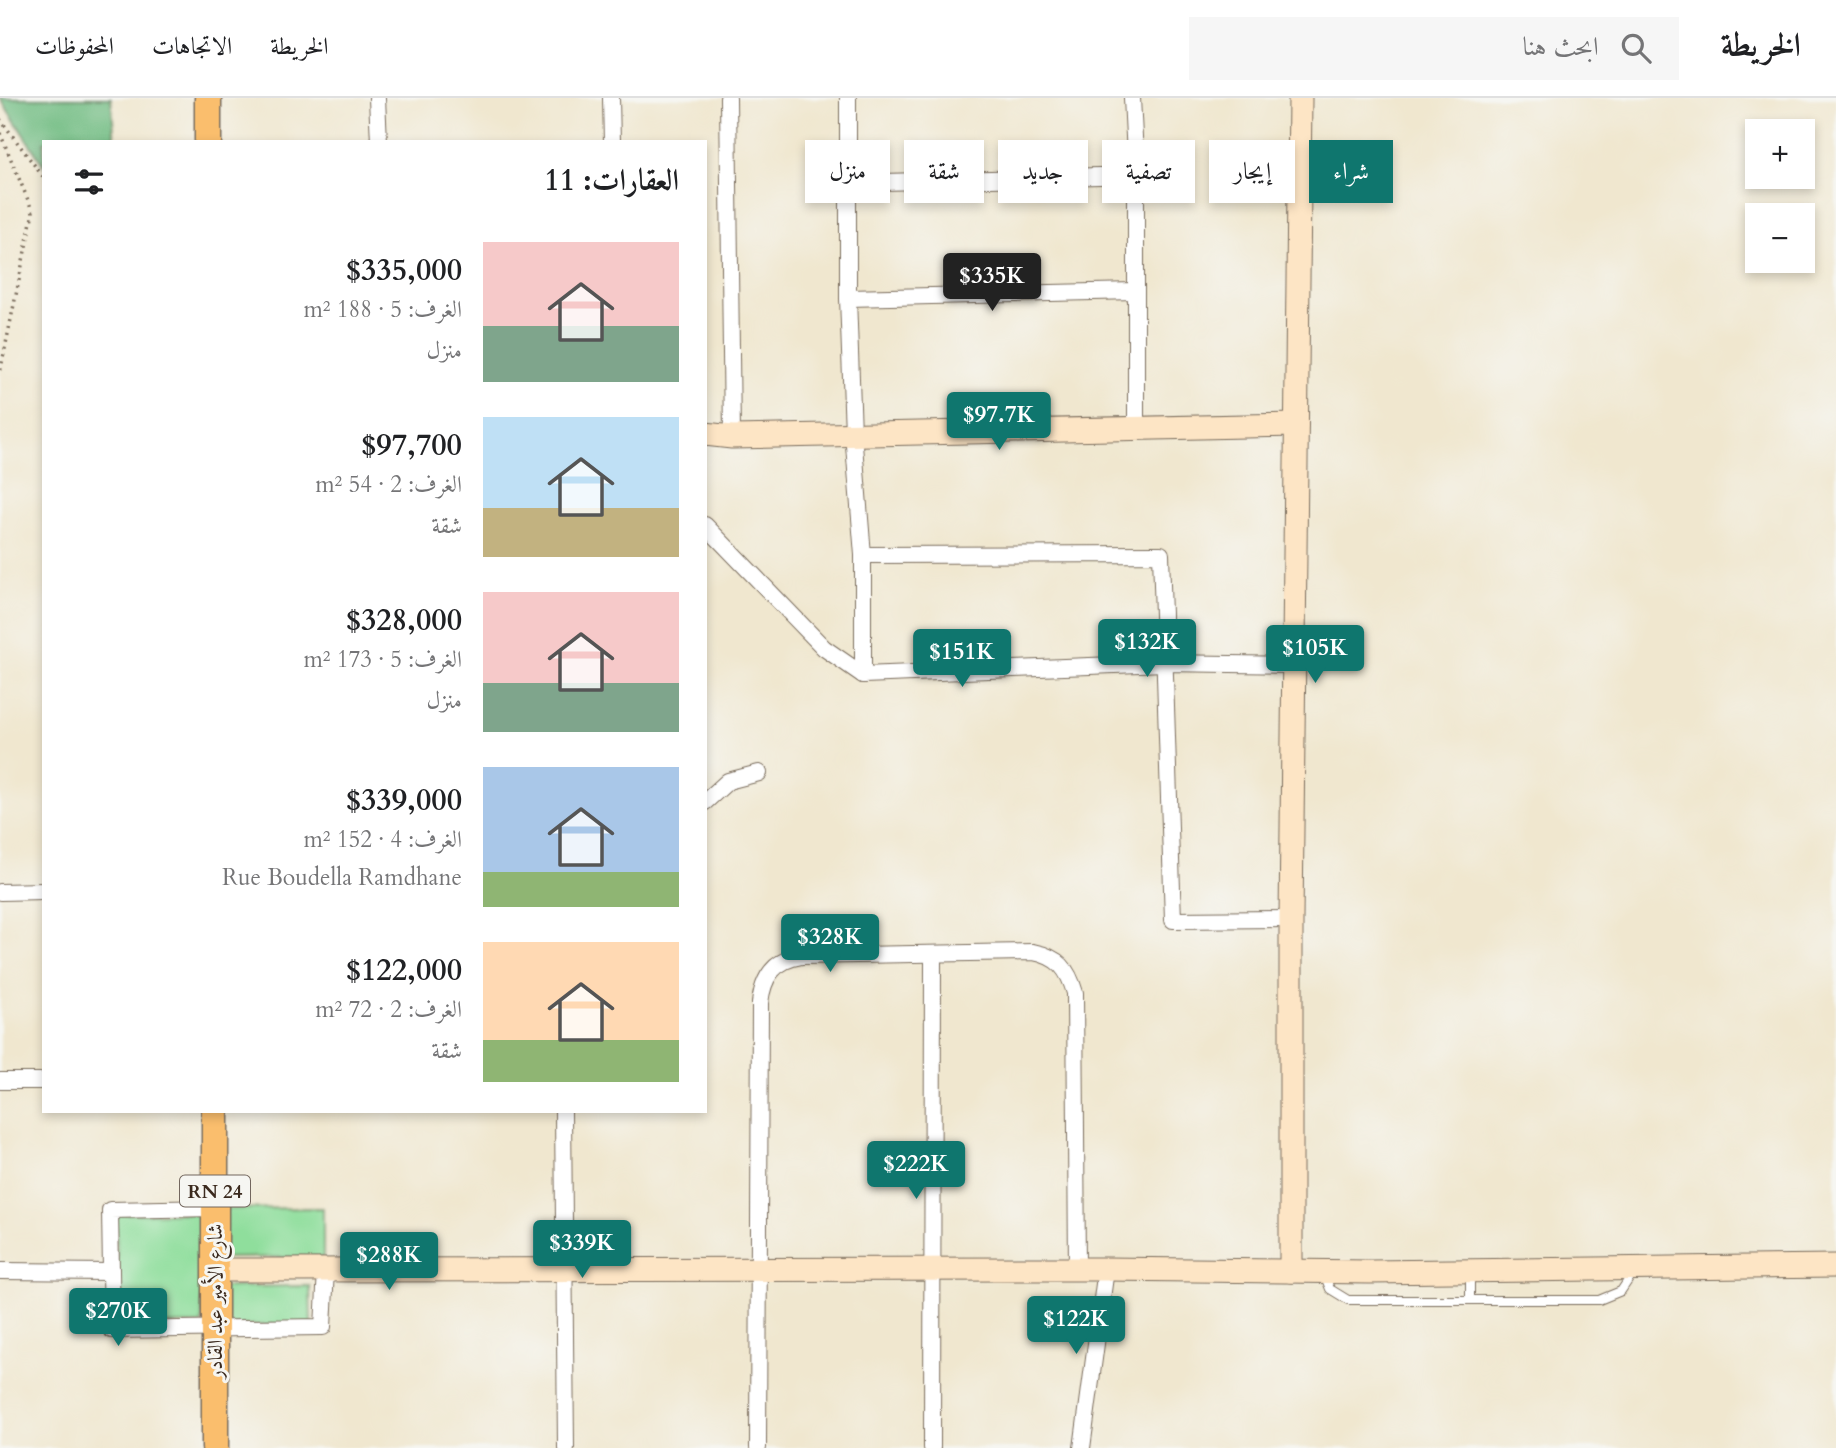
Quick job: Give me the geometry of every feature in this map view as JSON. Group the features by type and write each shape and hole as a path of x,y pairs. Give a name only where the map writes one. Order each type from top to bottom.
{"main road":[{"path":"208,98 208,140"},
{"path":"1291,1271 1291,919 1300,98"},
{"path":"707,434 732,437 1296,425"},
{"name":"شارع الأمير عبد القادر","path":"215,1113 215,1448"},
{"path":"215,1270 1470,1271 1836,1266"}],"street":[{"path":"377,98 379,140"},
{"path":"611,98 612,140"},
{"path":"728,98 732,437"},
{"path":"848,98 848,140"},
{"path":"1132,98 1134,140"},
{"path":"890,182 1102,176"},
{"path":"848,203 853,433 863,555 863,674"},
{"path":"1136,203 1136,427"},
{"path":"848,298 1135,291"},
{"path":"707,527 824,648 863,674 1164,663 1294,664"},
{"path":"863,555 1161,554 1173,920 1291,919"},
{"path":"707,800 727,781 759,773"},
{"path":"0,892 42,891"},
{"path":"758,1448 760,1003 768,974 777,963 801,956 1033,952 1058,961 1071,979 1075,993 1077,1270"},
{"path":"932,1448 933,954"},
{"path":"0,1081 42,1081"},
{"path":"564,1113 566,1448"},
{"path":"215,1208 110,1210 112,1330 323,1327 326,1270"},
{"path":"1082,1448 1106,1269"},
{"path":"0,1271 111,1272"}],"lane":[{"path":"1323,1271 1330,1289 1348,1300 1600,1300 1621,1291 1636,1269"},
{"path":"1470,1271 1470,1300"}],"path":[{"path":"0,120 42,175"},
{"path":"0,133 33,212 0,373"}],"green space":[{"path":"0,98 111,98 115,140 42,140 42,163"},
{"path":"323,1208 323,1257 222,1258 222,1209"},
{"path":"201,1213 202,1324 118,1325 116,1214"},
{"path":"310,1286 311,1324 220,1326 220,1287"}]}
